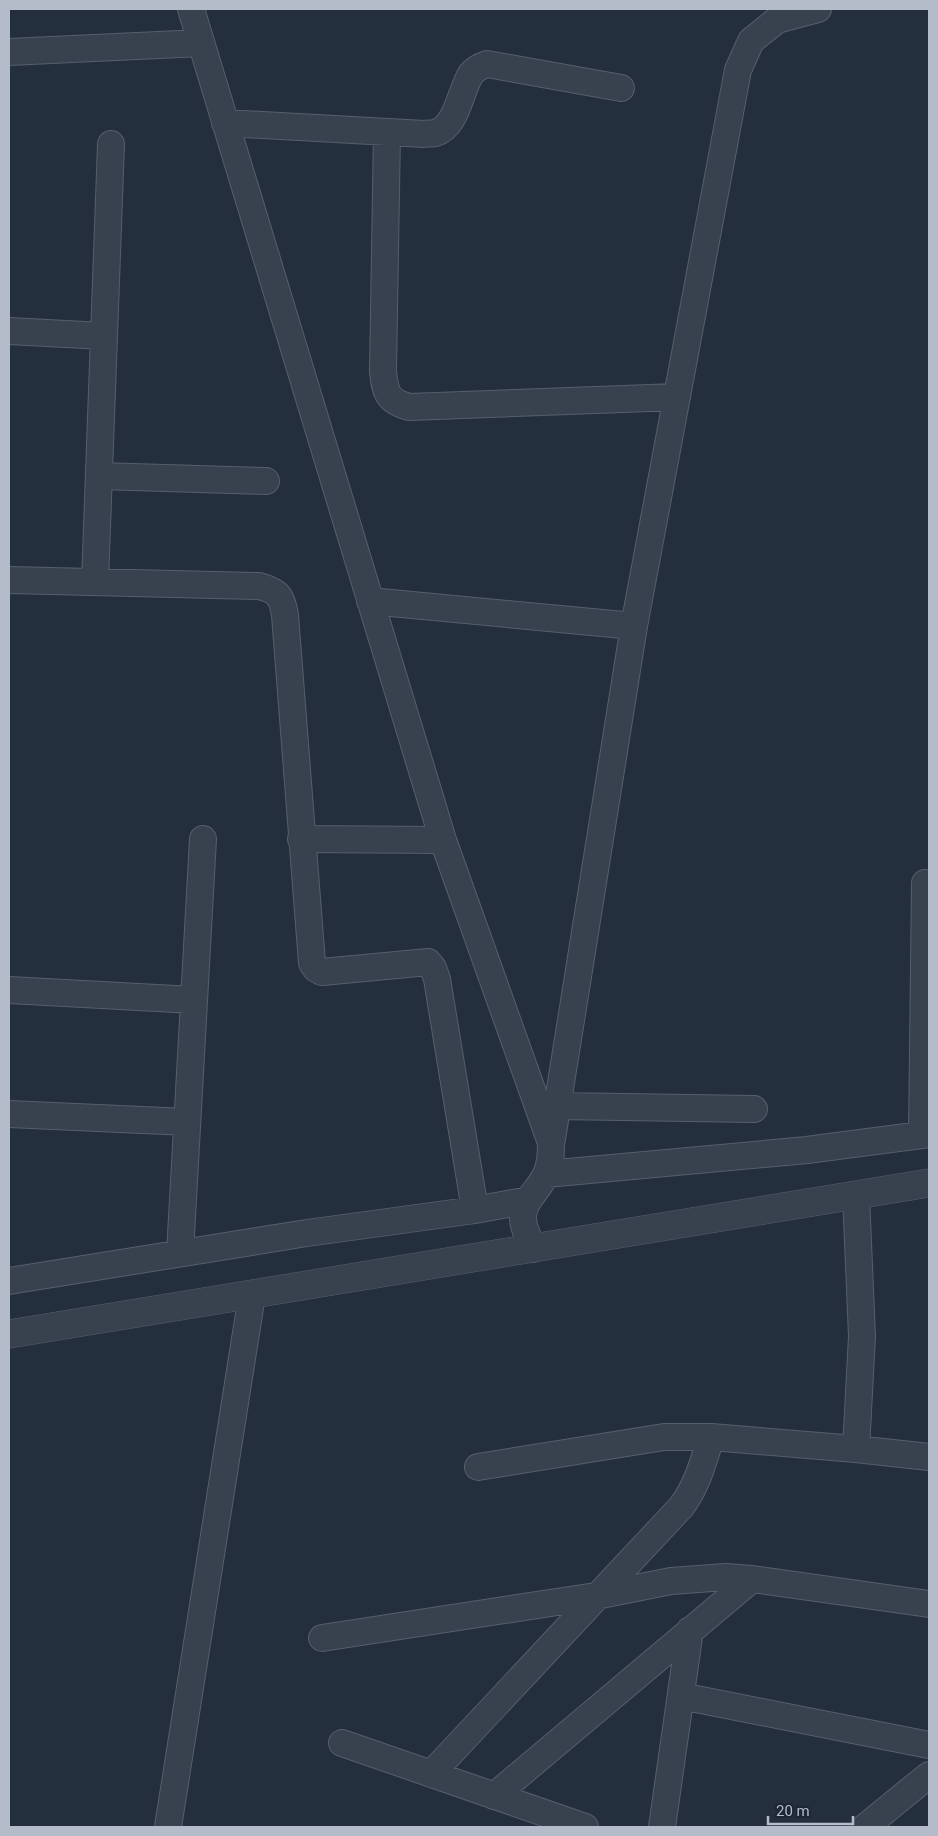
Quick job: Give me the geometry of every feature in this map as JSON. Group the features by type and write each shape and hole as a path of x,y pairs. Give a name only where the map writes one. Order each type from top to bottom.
{"street":[{"path":"191,9 443,840 551,1143"},
{"path":"528,1227 550,1161 551,1143 634,626 738,70 751,41 766,19 777,20 818,9"},
{"path":"9,52 201,43"},
{"path":"225,123 424,134 436,133 445,128 451,120 471,74 487,64 621,88"},
{"path":"387,132 384,385 396,404 409,407 677,397"},
{"path":"95,582 111,144"},
{"path":"9,331 104,336"},
{"path":"99,476 266,481"},
{"path":"9,580 259,586 277,593 283,602 285,615 310,957 316,970 322,972 428,962 433,968 437,979 475,1210"},
{"path":"370,601 634,626"},
{"path":"180,1253 203,839"},
{"path":"301,839 443,840"},
{"path":"546,1174 807,1150 926,1135 925,883"},
{"path":"9,990 194,1000"},
{"path":"557,1106 754,1109"},
{"path":"9,1114 187,1122"},
{"path":"9,1334 252,1295 528,1227 856,1195 929,1183"},
{"path":"856,1195 862,1336 856,1449"},
{"path":"9,1281 307,1233 475,1210 528,1227"},
{"path":"168,1827 252,1295"},
{"path":"478,1467 664,1437 710,1437 929,1457"},
{"path":"431,1774 681,1507 692,1493 710,1437"},
{"path":"322,1638 596,1596 671,1581 726,1577 929,1604"},
{"path":"494,1796 752,1579"},
{"path":"662,1827 690,1630"},
{"path":"681,1696 929,1745"},
{"path":"342,1742 585,1827"},
{"path":"865,1827 925,1783"}]}
